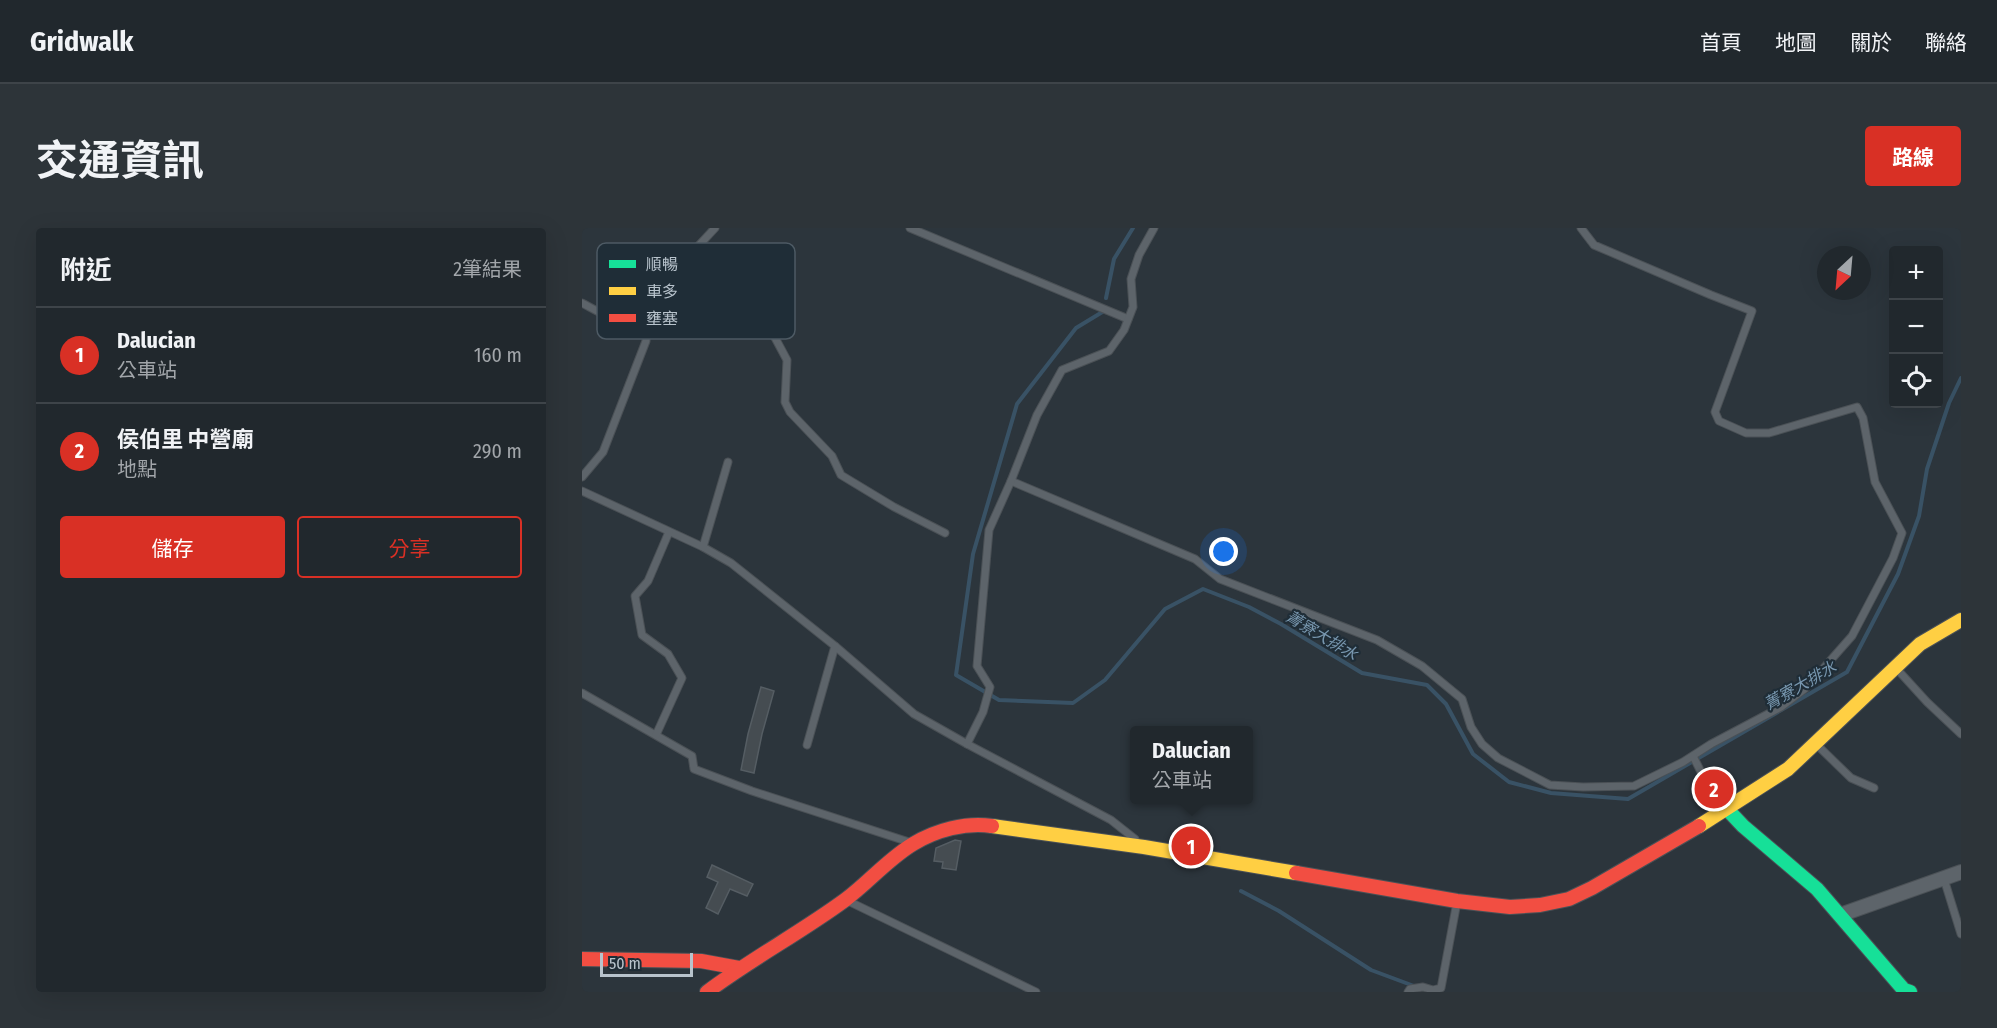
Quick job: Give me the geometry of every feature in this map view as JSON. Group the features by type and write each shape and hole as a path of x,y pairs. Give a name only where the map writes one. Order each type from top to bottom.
{"street":[{"path":"707,992 739,968 845,900 913,843 957,826 977,824 1144,847 1457,901 1510,907 1540,905 1569,899 1725,811 1788,769 1894,666 1920,644 1961,620"},
{"path":"1711,792 1725,811 1803,876 1840,915 1904,990 1910,992"},
{"path":"1840,915 1961,872"},
{"path":"582,959 700,961 739,968"}],"lane":[{"path":"702,243 716,228"},
{"path":"910,228 1128,318"},
{"path":"968,744 983,712 990,687 977,666 989,530 1011,482 1037,415 1062,370 1109,351 1124,330 1132,307 1131,279 1154,228"},
{"path":"1011,482 1195,559 1220,579 1377,640 1422,666 1462,699 1471,727 1482,744 1498,758 1550,785 1634,786 1694,757 1711,744 1781,707 1806,688 1852,636 1893,558 1902,533 1875,482 1863,418 1857,407 1769,434 1746,433 1719,421 1715,412 1752,311 1594,245 1581,228"},
{"path":"582,303 597,311"},
{"path":"582,477 603,452 646,339"},
{"path":"776,339 787,360 785,402 790,412 832,456 841,475 894,507 945,533"},
{"path":"703,547 728,462"},
{"path":"582,491 703,547 731,563 835,646 914,714 1112,820 1144,847"},
{"path":"656,735 682,678 668,654 642,635 635,596 648,581 669,532"},
{"path":"807,745 835,646"},
{"path":"1894,666 1961,734"},
{"path":"582,693 692,756 694,769 752,791 913,843"},
{"path":"1816,744 1851,778 1874,788"},
{"path":"1694,757 1711,792"},
{"path":"1944,879 1961,934"},
{"path":"845,900 1036,992"},
{"path":"1409,991 1423,987 1433,990 1441,988 1457,901"}],"building":[{"path":"761,687 774,691 754,773 741,770"},
{"path":"955,840 961,841 956,870 942,868 943,862 934,861 936,848"},
{"path":"712,865 753,884 747,896 730,889 718,914 706,908 718,882 707,877"}],"waterway":[{"name":"菁寮大排水","path":"1106,298 1114,259 1133,228"},
{"name":"菁寮大排水","path":"1104,311 1076,328 1017,404 973,554 956,675 999,700 1073,703 1105,680 1165,609 1203,589 1249,607 1362,673 1427,685 1446,704 1473,754 1509,782 1551,793 1628,799 1847,672 1898,574 1919,516 1927,469 1949,403 1961,378"},
{"path":"1241,891 1279,911 1371,970 1414,986"}],"traffic: fast":[{"path":"1711,792 1743,826 1817,889 1904,990 1910,992"}],"traffic: slow":[{"path":"1699,826 1788,769 1920,644 1961,620"},
{"path":"992,826 1144,847 1296,873"}],"traffic: jam":[{"path":"707,992 845,900 913,844 951,828 972,825 992,826"},
{"path":"1296,873 1457,901 1510,907 1540,905 1569,899 1592,888 1699,826"},
{"path":"582,959 701,961 739,968"}],"place":[{"name":"侯伯里 中營廟","path":"1714,789"},
{"name":"Dalucian","path":"1191,846"}]}
